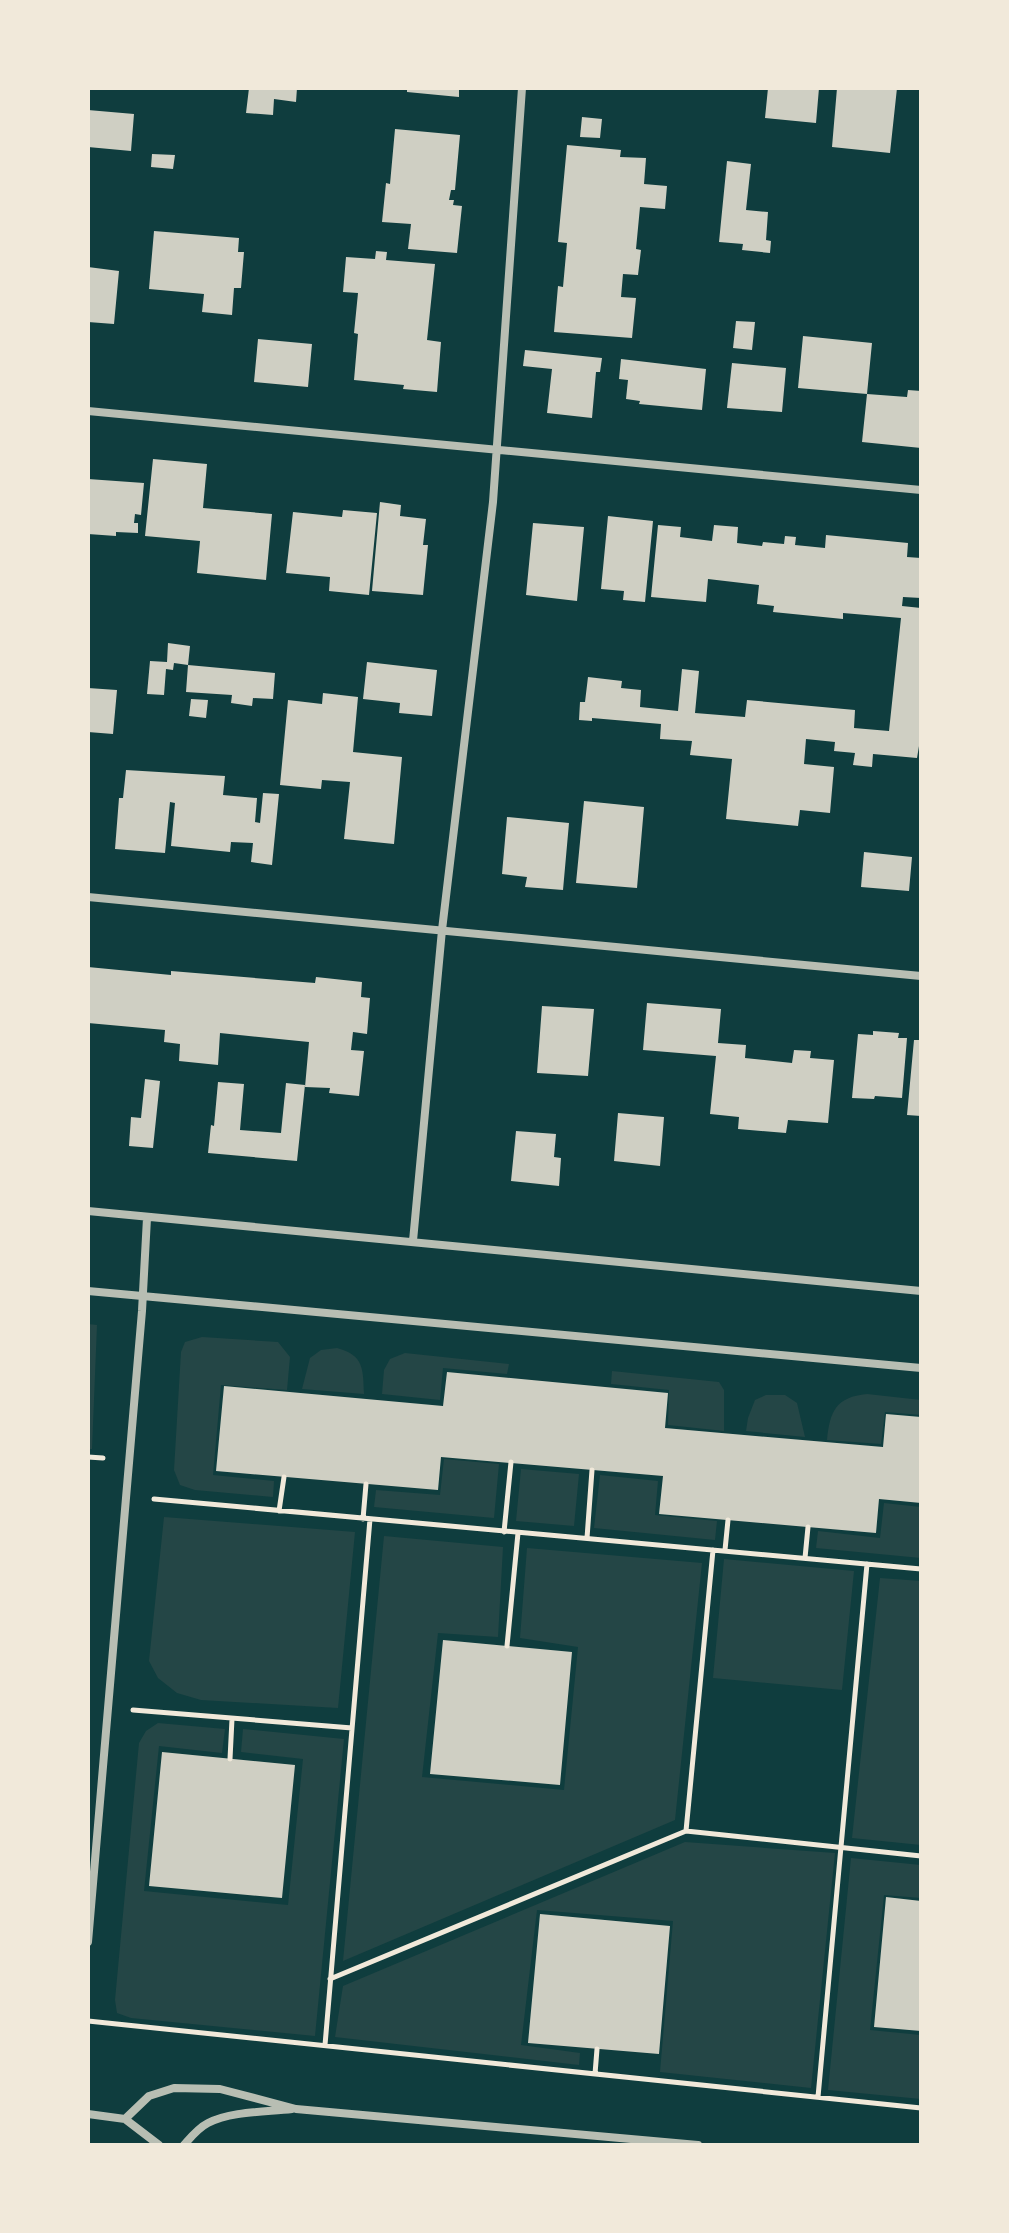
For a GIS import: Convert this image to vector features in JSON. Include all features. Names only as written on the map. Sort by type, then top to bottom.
[{"type":"street","points":[[413,1241],[442,930],[498,450],[522,88]]},
{"type":"street","points":[[88,411],[921,490]]},
{"type":"street","points":[[88,897],[921,976]]},
{"type":"street","points":[[88,1211],[921,1291]]},
{"type":"street","points":[[88,1942],[147,1218]]},
{"type":"street","points":[[88,1291],[921,1368]]},
{"type":"street","points":[[125,2119],[149,2096],[174,2088],[220,2089],[296,2109],[698,2145]]},
{"type":"street","points":[[184,2145],[209,2122],[296,2109]]},
{"type":"street","points":[[88,2114],[125,2119],[159,2145]]},
{"type":"path","points":[[504,1532],[511,1462]]},
{"type":"path","points":[[587,1538],[592,1470]]},
{"type":"path","points":[[279,1511],[284,1477]]},
{"type":"path","points":[[325,2045],[352,1728],[366,1484]]},
{"type":"path","points":[[125,1496],[921,1569]]},
{"type":"path","points":[[725,1550],[728,1520]]},
{"type":"path","points":[[805,1558],[808,1527]]},
{"type":"path","points":[[507,1646],[518,1533]]},
{"type":"path","points":[[686,1831],[713,1550]]},
{"type":"path","points":[[818,2097],[867,1564]]},
{"type":"path","points":[[107,1708],[352,1728]]},
{"type":"path","points":[[230,1759],[232,1719]]},
{"type":"path","points":[[330,1979],[686,1831],[921,1856]]},
{"type":"path","points":[[88,2021],[921,2108]]},
{"type":"path","points":[[595,2074],[597,2049]]},
{"type":"shaded area","points":[[88,1324],[97,1325],[92,1449],[88,1449]]},
{"type":"shaded area","points":[[202,1337],[278,1342],[290,1357],[287,1390],[221,1385],[213,1475],[274,1481],[273,1497],[195,1490],[180,1485],[174,1470],[181,1352],[185,1342]]},
{"type":"shaded area","points":[[337,1348],[352,1355],[360,1364],[364,1394],[302,1389],[310,1358],[321,1350]]},
{"type":"shaded area","points":[[405,1353],[509,1364],[507,1374],[443,1368],[440,1400],[382,1394],[384,1370],[390,1359]]},
{"type":"shaded area","points":[[612,1371],[719,1382],[724,1390],[724,1431],[668,1425],[669,1390],[611,1384]]},
{"type":"shaded area","points":[[867,1394],[921,1400],[921,1415],[885,1412],[881,1444],[827,1440],[836,1407],[848,1398]]},
{"type":"shaded area","points":[[766,1395],[785,1395],[797,1403],[805,1437],[746,1431],[755,1400]]},
{"type":"shaded area","points":[[444,1459],[499,1464],[494,1518],[374,1507],[376,1490],[440,1495]]},
{"type":"shaded area","points":[[521,1469],[579,1474],[574,1526],[516,1521]]},
{"type":"shaded area","points":[[600,1475],[658,1481],[655,1515],[717,1521],[715,1540],[594,1528]]},
{"type":"shaded area","points":[[884,1503],[921,1507],[921,1558],[816,1548],[818,1531],[880,1538]]},
{"type":"shaded area","points":[[164,1517],[355,1532],[338,1708],[201,1700],[177,1693],[158,1678],[149,1661]]},
{"type":"shaded area","points":[[384,1536],[503,1547],[498,1637],[438,1633],[422,1777],[564,1790],[578,1647],[520,1638],[527,1548],[702,1563],[675,1820],[343,1961]]},
{"type":"shaded area","points":[[724,1559],[854,1571],[842,1690],[713,1678]]},
{"type":"shaded area","points":[[880,1578],[921,1581],[921,1845],[852,1838]]},
{"type":"shaded area","points":[[158,1723],[225,1729],[222,1753],[159,1746],[144,1891],[288,1905],[303,1759],[241,1752],[243,1729],[344,1739],[315,2036],[131,2018],[117,2013],[115,2000],[139,1743],[146,1731]]},
{"type":"shaded area","points":[[685,1842],[835,1853],[811,2088],[660,2072],[673,1921],[537,1910],[521,2045],[580,2053],[579,2065],[335,2037],[343,1986]]},
{"type":"shaded area","points":[[851,1858],[921,1865],[921,1898],[884,1895],[870,2030],[921,2035],[921,2099],[828,2090]]},
{"type":"building","points":[[249,88],[297,88],[296,102],[274,99],[273,115],[246,113]]},
{"type":"building","points":[[407,88],[459,88],[459,97],[407,92]]},
{"type":"building","points":[[768,88],[819,88],[816,123],[765,118]]},
{"type":"building","points":[[837,88],[897,88],[890,153],[832,147]]},
{"type":"building","points":[[88,110],[134,114],[131,151],[88,147]]},
{"type":"building","points":[[582,117],[602,119],[600,138],[580,137]]},
{"type":"building","points":[[395,129],[460,135],[455,190],[451,190],[449,200],[454,200],[453,205],[462,206],[457,253],[408,249],[411,224],[382,222],[386,183],[390,184]]},
{"type":"building","points":[[567,145],[621,150],[620,157],[646,158],[644,184],[667,186],[665,209],[640,207],[636,249],[641,250],[638,275],[623,274],[621,297],[636,298],[632,338],[554,332],[558,286],[563,287],[567,243],[558,242]]},
{"type":"building","points":[[152,154],[175,155],[173,169],[151,167]]},
{"type":"building","points":[[727,161],[751,164],[746,210],[768,212],[766,240],[771,241],[770,253],[742,250],[743,244],[719,242]]},
{"type":"building","points":[[154,231],[239,238],[238,252],[244,252],[241,288],[234,288],[232,315],[202,312],[204,294],[149,289]]},
{"type":"building","points":[[376,251],[387,252],[386,260],[435,264],[427,340],[441,342],[437,392],[354,380],[358,293],[343,292],[346,257],[375,259]]},
{"type":"building","points":[[88,267],[119,271],[114,324],[88,322]]},
{"type":"building","points":[[736,321],[755,322],[752,350],[733,348]]},
{"type":"building","points":[[803,336],[872,343],[867,394],[798,388]]},
{"type":"building","points":[[258,339],[312,344],[308,387],[254,382]]},
{"type":"building","points":[[525,350],[602,358],[600,372],[596,372],[592,418],[547,413],[552,369],[523,366]]},
{"type":"building","points":[[621,359],[706,369],[702,410],[639,404],[640,401],[626,399],[628,380],[619,379]]},
{"type":"building","points":[[732,363],[786,368],[782,412],[727,408]]},
{"type":"building","points":[[908,390],[921,391],[921,448],[862,442],[867,394],[907,397]]},
{"type":"building","points":[[153,459],[207,464],[203,508],[272,514],[266,580],[197,573],[200,541],[145,536]]},
{"type":"building","points":[[88,479],[144,483],[141,515],[135,514],[138,533],[116,532],[116,536],[88,534]]},
{"type":"building","points":[[380,502],[401,505],[400,516],[426,519],[423,545],[428,545],[423,595],[372,591]]},
{"type":"building","points":[[343,510],[377,513],[369,595],[329,591],[330,577],[286,573],[293,512],[342,517]]},
{"type":"building","points":[[608,516],[653,521],[645,602],[623,600],[624,591],[601,589]]},
{"type":"building","points":[[533,523],[584,527],[577,601],[526,595]]},
{"type":"building","points":[[658,525],[681,527],[680,537],[712,541],[714,525],[738,527],[737,543],[762,546],[763,542],[784,544],[785,536],[796,537],[795,545],[825,548],[826,535],[908,543],[907,557],[921,558],[921,598],[903,597],[902,606],[921,608],[921,734],[917,758],[873,754],[872,767],[853,765],[855,753],[834,751],[835,742],[806,739],[804,764],[834,767],[830,813],[800,810],[798,826],[726,819],[732,759],[690,755],[692,741],[660,739],[661,724],[592,718],[592,721],[579,720],[580,702],[585,702],[588,677],[622,681],[621,688],[641,690],[640,707],[678,711],[682,669],[699,671],[695,713],[745,717],[747,700],[855,710],[854,728],[889,731],[901,618],[843,613],[843,619],[773,612],[774,606],[757,604],[759,585],[708,579],[706,602],[651,597]]},
{"type":"building","points":[[168,643],[190,646],[188,665],[174,663],[173,670],[166,669],[164,695],[147,694],[150,661],[167,662]]},
{"type":"building","points":[[367,662],[437,670],[432,716],[399,713],[400,703],[363,699]]},
{"type":"building","points":[[188,665],[275,673],[273,699],[253,698],[252,706],[231,703],[232,695],[186,692]]},
{"type":"building","points":[[88,688],[117,690],[113,734],[88,732]]},
{"type":"building","points":[[323,693],[358,697],[353,752],[402,757],[394,844],[344,839],[350,782],[322,780],[321,789],[280,785],[288,700],[322,704]]},
{"type":"building","points":[[191,699],[208,700],[206,718],[189,716]]},
{"type":"building","points":[[126,770],[225,776],[223,795],[257,798],[255,822],[260,823],[263,793],[279,794],[272,865],[251,862],[253,843],[231,842],[230,852],[171,846],[175,803],[170,802],[165,853],[115,849],[119,798],[123,798]]},
{"type":"building","points":[[584,801],[644,807],[637,888],[576,883]]},
{"type":"building","points":[[507,817],[569,823],[563,890],[525,887],[527,877],[502,874]]},
{"type":"building","points":[[864,852],[912,857],[909,891],[861,887]]},
{"type":"building","points":[[88,967],[315,983],[316,977],[362,982],[361,997],[370,998],[367,1034],[353,1032],[351,1050],[364,1051],[359,1096],[329,1093],[330,1088],[305,1087],[309,1042],[220,1033],[218,1065],[179,1061],[180,1044],[164,1042],[165,1030],[88,1023]]},
{"type":"building","points":[[647,1003],[721,1009],[718,1043],[746,1045],[745,1058],[792,1063],[794,1050],[811,1051],[810,1058],[834,1060],[828,1123],[788,1120],[786,1133],[738,1129],[739,1117],[710,1114],[716,1056],[643,1050]]},
{"type":"building","points":[[542,1006],[594,1009],[588,1076],[537,1073]]},
{"type":"building","points":[[873,1031],[899,1033],[898,1038],[907,1038],[902,1098],[852,1098],[858,1034],[873,1035]]},
{"type":"building","points":[[914,1040],[921,1040],[921,1116],[907,1115]]},
{"type":"building","points":[[145,1079],[160,1081],[153,1148],[129,1146],[131,1117],[141,1118]]},
{"type":"building","points":[[218,1082],[244,1084],[240,1130],[281,1133],[286,1083],[305,1085],[297,1161],[208,1153]]},
{"type":"building","points":[[618,1113],[664,1117],[660,1166],[614,1161]]},
{"type":"building","points":[[516,1131],[556,1134],[554,1157],[561,1158],[559,1186],[511,1181]]},
{"type":"building","points":[[447,1372],[668,1393],[665,1428],[883,1447],[886,1414],[921,1417],[921,1503],[879,1499],[876,1533],[659,1514],[663,1476],[441,1457],[438,1490],[216,1471],[224,1386],[443,1406]]},
{"type":"building","points":[[443,1640],[572,1652],[560,1785],[430,1774]]},
{"type":"building","points":[[162,1752],[295,1765],[282,1898],[149,1886]]},
{"type":"building","points":[[886,1897],[921,1901],[921,2031],[874,2027]]},
{"type":"building","points":[[540,1914],[670,1926],[659,2054],[528,2043]]}]
